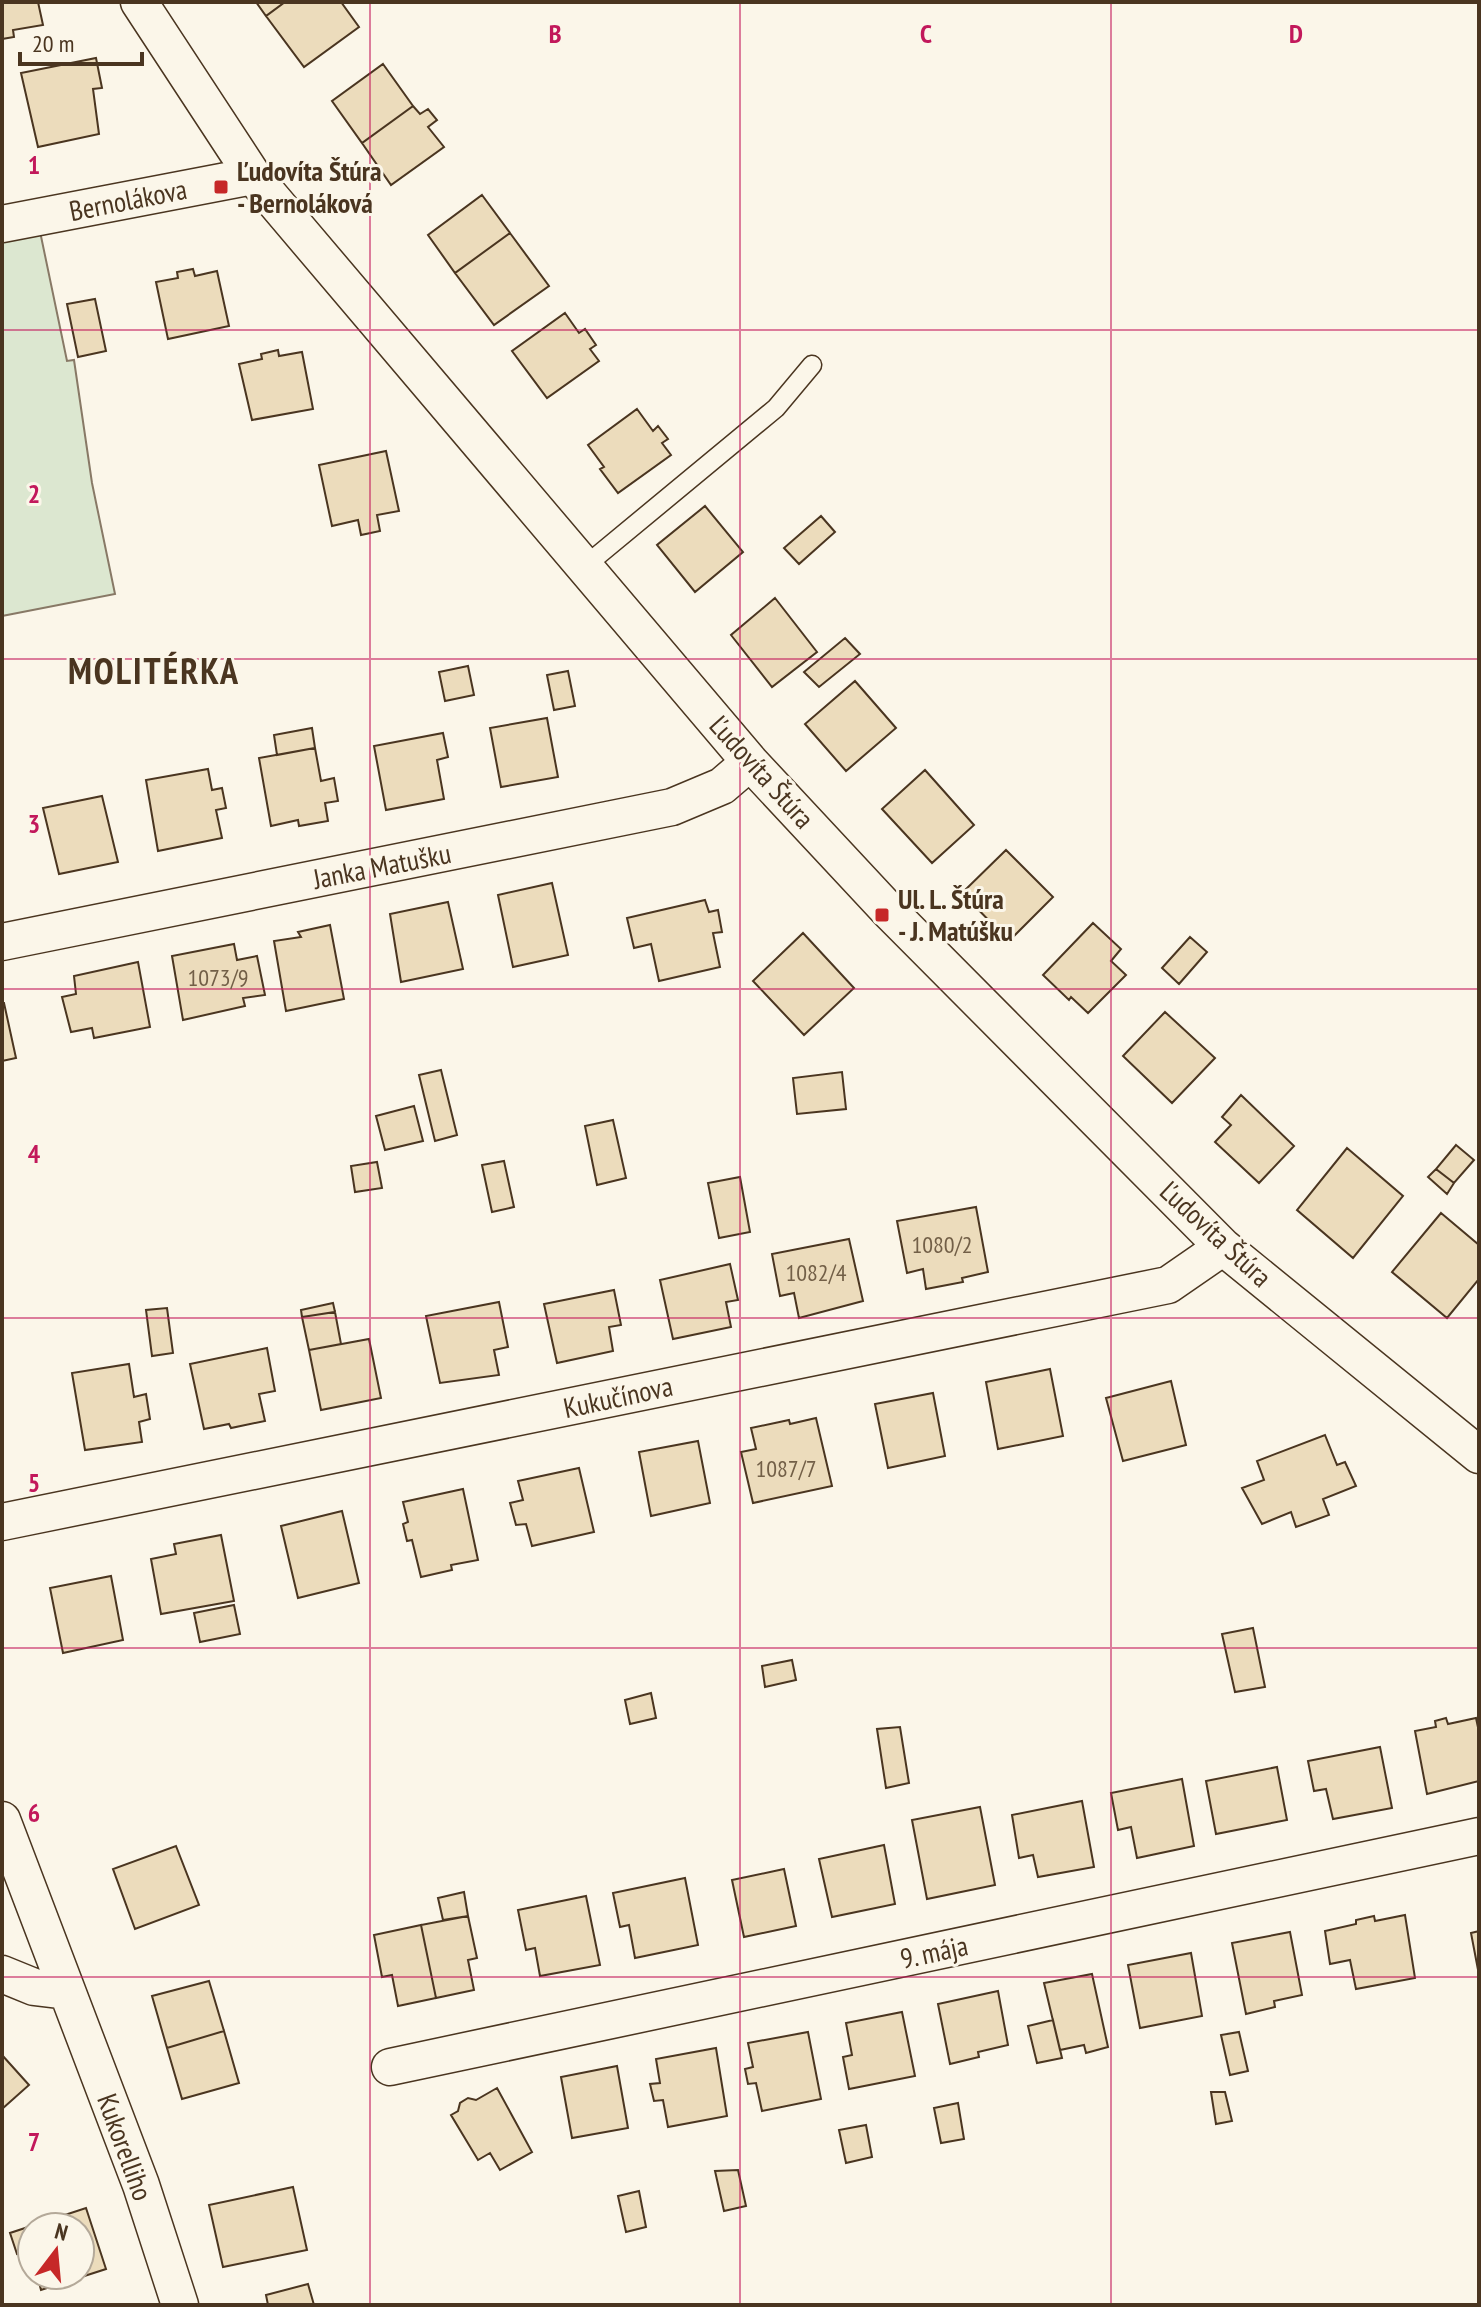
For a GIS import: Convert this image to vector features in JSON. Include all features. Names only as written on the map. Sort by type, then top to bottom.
[{"type":"street","name":"Ľudovíta Štúra","points":[[139,2],[253,176],[750,762],[888,910],[1223,1247],[1479,1455]]},
{"type":"street","name":"Bernolákova","points":[[2,224],[253,176]]},
{"type":"street","name":"Janka Matušku","points":[[2,942],[672,807],[722,786],[750,762]]},
{"type":"street","name":"Kukučínova","points":[[2,1522],[1168,1285],[1223,1247]]},
{"type":"street","name":"Kukorelliho","points":[[2,1820],[141,2185],[180,2305]]},
{"type":"street","name":"9. mája","points":[[390,2067],[1479,1836]]},
{"type":"street","points":[[3,1974],[34,1987],[67,1991]]},
{"type":"lane","points":[[585,566],[776,408],[812,365]]},
{"type":"green space","points":[[37,217],[67,361],[74,360],[92,483],[115,594],[2,616],[2,224]]},
{"type":"building","points":[[2,2],[38,2],[43,25],[13,30],[14,37],[2,39]]},
{"type":"building","points":[[256,2],[285,2],[266,16]]},
{"type":"building","points":[[285,2],[341,2],[359,27],[304,67],[266,16]]},
{"type":"building","points":[[96,58],[102,88],[93,89],[99,134],[38,147],[21,73]]},
{"type":"building","points":[[383,64],[413,106],[362,143],[332,101]]},
{"type":"building","points":[[413,106],[420,114],[428,109],[437,120],[428,127],[444,147],[391,185],[362,143]]},
{"type":"building","points":[[482,195],[510,233],[455,273],[428,235]]},
{"type":"building","points":[[510,233],[549,286],[494,325],[455,273]]},
{"type":"building","points":[[193,269],[195,276],[217,271],[229,326],[168,339],[156,282],[178,278],[177,272]]},
{"type":"building","points":[[95,299],[106,351],[78,357],[67,304]]},
{"type":"building","points":[[565,313],[579,333],[585,329],[596,345],[590,349],[599,361],[547,398],[512,351]]},
{"type":"building","points":[[278,350],[279,356],[302,352],[313,409],[252,420],[239,364],[262,359],[261,354]]},
{"type":"building","points":[[637,409],[653,431],[658,426],[668,439],[662,443],[671,455],[618,493],[600,469],[604,467],[588,445]]},
{"type":"building","points":[[386,451],[399,511],[377,515],[380,531],[361,535],[358,520],[332,526],[319,465]]},
{"type":"building","points":[[705,506],[743,552],[695,592],[657,545]]},
{"type":"building","points":[[821,516],[835,532],[799,564],[784,548]]},
{"type":"building","points":[[775,598],[817,652],[772,687],[731,635]]},
{"type":"building","points":[[845,638],[860,654],[819,687],[804,672]]},
{"type":"building","points":[[468,666],[474,695],[445,701],[439,672]]},
{"type":"building","points":[[568,671],[575,706],[554,710],[547,675]]},
{"type":"building","points":[[855,681],[896,728],[846,771],[805,724]]},
{"type":"building","points":[[547,718],[558,777],[501,787],[490,728]]},
{"type":"building","points":[[312,728],[315,748],[277,755],[274,735]]},
{"type":"building","points":[[443,733],[448,757],[437,760],[444,799],[386,810],[374,746]]},
{"type":"building","points":[[315,748],[321,781],[334,778],[338,801],[325,803],[328,821],[299,826],[298,820],[271,826],[259,758]]},
{"type":"building","points":[[208,769],[212,790],[222,788],[226,808],[216,810],[222,838],[158,851],[146,780]]},
{"type":"building","points":[[925,770],[974,825],[932,863],[882,809]]},
{"type":"building","points":[[102,796],[118,862],[59,874],[43,808]]},
{"type":"building","points":[[1006,850],[1053,897],[1009,941],[962,893]]},
{"type":"building","points":[[552,883],[568,955],[513,967],[498,895]]},
{"type":"building","points":[[705,900],[709,912],[718,910],[722,932],[713,933],[720,967],[659,981],[651,944],[634,948],[627,918]]},
{"type":"building","points":[[448,902],[463,969],[401,982],[390,914]]},
{"type":"building","points":[[1093,923],[1121,949],[1111,961],[1126,975],[1088,1013],[1043,975]]},
{"type":"building","points":[[330,925],[344,999],[286,1011],[274,941],[301,937],[298,932]]},
{"type":"building","points":[[803,933],[854,988],[804,1035],[753,981]]},
{"type":"building","points":[[1190,937],[1207,952],[1179,984],[1162,968]]},
{"type":"building","points":[[234,944],[237,960],[257,956],[265,995],[243,998],[245,1006],[183,1020],[172,956]]},
{"type":"building","points":[[138,962],[150,1027],[94,1038],[92,1028],[71,1032],[62,997],[76,994],[74,976]]},
{"type":"building","points":[[2,1003],[16,1058],[2,1061]]},
{"type":"building","points":[[1165,1012],[1215,1058],[1172,1103],[1123,1056]]},
{"type":"building","points":[[441,1070],[457,1135],[435,1141],[419,1075]]},
{"type":"building","points":[[842,1072],[846,1109],[797,1114],[793,1078]]},
{"type":"building","points":[[1241,1095],[1294,1146],[1259,1183],[1215,1142],[1231,1125],[1222,1117]]},
{"type":"building","points":[[414,1106],[423,1141],[385,1150],[376,1116]]},
{"type":"building","points":[[613,1120],[626,1178],[597,1185],[585,1126]]},
{"type":"building","points":[[1456,1145],[1474,1160],[1454,1183],[1436,1169]]},
{"type":"building","points":[[1347,1148],[1403,1196],[1353,1258],[1297,1210]]},
{"type":"building","points":[[504,1161],[514,1207],[492,1212],[482,1165]]},
{"type":"building","points":[[377,1162],[382,1188],[355,1192],[351,1166]]},
{"type":"building","points":[[1436,1169],[1454,1183],[1447,1194],[1428,1177]]},
{"type":"building","points":[[740,1177],[750,1232],[719,1238],[708,1183]]},
{"type":"building","points":[[976,1207],[988,1272],[962,1278],[963,1282],[926,1289],[923,1269],[907,1273],[897,1221]]},
{"type":"building","points":[[1441,1213],[1479,1245],[1479,1279],[1447,1318],[1392,1272]]},
{"type":"building","points":[[849,1239],[863,1301],[799,1318],[794,1293],[780,1296],[772,1254]]},
{"type":"building","points":[[730,1264],[738,1300],[726,1302],[731,1327],[673,1339],[660,1280]]},
{"type":"building","points":[[614,1290],[621,1325],[609,1327],[613,1351],[557,1363],[544,1304]]},
{"type":"building","points":[[499,1302],[508,1347],[494,1350],[499,1375],[440,1383],[426,1316]]},
{"type":"building","points":[[333,1303],[335,1312],[302,1317],[301,1310]]},
{"type":"building","points":[[167,1308],[173,1353],[152,1356],[146,1310]]},
{"type":"building","points":[[335,1312],[341,1344],[309,1350],[302,1317]]},
{"type":"building","points":[[369,1339],[381,1398],[321,1410],[309,1350]]},
{"type":"building","points":[[267,1348],[275,1391],[259,1394],[265,1421],[231,1428],[229,1424],[204,1429],[190,1364]]},
{"type":"building","points":[[129,1364],[134,1397],[146,1394],[150,1419],[139,1422],[142,1442],[85,1450],[72,1373]]},
{"type":"building","points":[[1050,1369],[1063,1436],[998,1449],[986,1382]]},
{"type":"building","points":[[1171,1381],[1186,1445],[1123,1461],[1106,1398]]},
{"type":"building","points":[[933,1393],[945,1456],[888,1468],[875,1404]]},
{"type":"building","points":[[816,1418],[832,1486],[753,1503],[741,1452],[756,1449],[751,1428]]},
{"type":"building","points":[[1325,1435],[1337,1465],[1345,1462],[1356,1486],[1323,1499],[1329,1515],[1296,1527],[1291,1512],[1262,1524],[1242,1488],[1264,1480],[1257,1461]]},
{"type":"building","points":[[698,1441],[710,1503],[651,1516],[639,1452]]},
{"type":"building","points":[[579,1468],[594,1532],[532,1546],[526,1524],[516,1525],[510,1503],[523,1500],[518,1481]]},
{"type":"building","points":[[463,1489],[478,1560],[451,1565],[452,1570],[421,1577],[412,1540],[407,1541],[403,1524],[408,1522],[403,1502]]},
{"type":"building","points":[[342,1511],[359,1583],[298,1598],[281,1526]]},
{"type":"building","points":[[221,1535],[234,1601],[161,1614],[151,1559],[176,1554],[174,1544]]},
{"type":"building","points":[[111,1576],[123,1640],[63,1653],[50,1588]]},
{"type":"building","points":[[234,1605],[240,1634],[200,1642],[194,1613]]},
{"type":"building","points":[[1253,1628],[1265,1687],[1235,1692],[1222,1634]]},
{"type":"building","points":[[792,1660],[796,1680],[765,1687],[762,1666]]},
{"type":"building","points":[[651,1693],[656,1718],[630,1724],[625,1700]]},
{"type":"building","points":[[1446,1718],[1448,1724],[1476,1718],[1479,1781],[1427,1794],[1415,1731],[1436,1727],[1435,1721]]},
{"type":"building","points":[[900,1727],[909,1783],[886,1788],[877,1729]]},
{"type":"building","points":[[1380,1747],[1392,1808],[1333,1819],[1326,1789],[1314,1791],[1308,1761]]},
{"type":"building","points":[[1277,1767],[1287,1820],[1216,1834],[1206,1781]]},
{"type":"building","points":[[1182,1779],[1194,1846],[1137,1858],[1131,1827],[1118,1830],[1111,1793]]},
{"type":"building","points":[[1082,1801],[1094,1867],[1038,1877],[1033,1855],[1019,1858],[1012,1815]]},
{"type":"building","points":[[980,1807],[995,1885],[927,1899],[912,1820]]},
{"type":"building","points":[[884,1845],[895,1904],[832,1917],[819,1859]]},
{"type":"building","points":[[176,1846],[199,1905],[135,1929],[113,1869]]},
{"type":"building","points":[[784,1869],[796,1926],[744,1937],[732,1880]]},
{"type":"building","points":[[685,1878],[698,1945],[635,1958],[629,1925],[620,1927],[613,1893]]},
{"type":"building","points":[[464,1892],[468,1916],[443,1920],[438,1898]]},
{"type":"building","points":[[586,1896],[600,1965],[540,1976],[535,1948],[526,1950],[518,1910]]},
{"type":"building","points":[[1405,1915],[1415,1978],[1356,1989],[1350,1960],[1330,1964],[1325,1931],[1374,1916],[1375,1921]]},
{"type":"building","points":[[468,1916],[477,1958],[468,1960],[474,1990],[436,1998],[421,1925]]},
{"type":"building","points":[[421,1925],[436,1998],[398,2006],[392,1975],[382,1977],[374,1935]]},
{"type":"building","points":[[1479,1931],[1479,1975],[1471,1933]]},
{"type":"building","points":[[1290,1932],[1302,1995],[1274,2001],[1275,2007],[1246,2014],[1232,1943]]},
{"type":"building","points":[[1191,1953],[1202,2016],[1140,2028],[1128,1965]]},
{"type":"building","points":[[1092,1974],[1108,2047],[1086,2053],[1084,2045],[1060,2050],[1044,1983]]},
{"type":"building","points":[[209,1981],[224,2031],[167,2048],[152,1996]]},
{"type":"building","points":[[998,1991],[1008,2045],[978,2052],[979,2057],[950,2064],[938,2004]]},
{"type":"building","points":[[902,2012],[915,2076],[849,2089],[843,2057],[852,2055],[846,2023]]},
{"type":"building","points":[[1053,2020],[1062,2058],[1037,2063],[1028,2026]]},
{"type":"building","points":[[224,2031],[239,2083],[182,2099],[167,2048]]},
{"type":"building","points":[[808,2032],[821,2099],[762,2111],[756,2083],[748,2084],[745,2069],[753,2067],[748,2043]]},
{"type":"building","points":[[1239,2032],[1248,2071],[1230,2075],[1221,2035]]},
{"type":"building","points":[[716,2048],[727,2116],[668,2127],[663,2100],[654,2101],[650,2084],[660,2083],[656,2059]]},
{"type":"building","points":[[2,2055],[29,2085],[2,2109]]},
{"type":"building","points":[[617,2066],[628,2128],[572,2138],[561,2077]]},
{"type":"building","points":[[497,2088],[532,2152],[500,2170],[490,2153],[478,2160],[451,2115],[468,2098],[476,2100]]},
{"type":"building","points":[[1211,2092],[1225,2092],[1232,2121],[1216,2124]]},
{"type":"building","points":[[958,2103],[964,2139],[941,2143],[934,2108]]},
{"type":"building","points":[[866,2125],[872,2157],[846,2163],[839,2130]]},
{"type":"building","points":[[738,2170],[746,2206],[724,2211],[715,2171]]},
{"type":"building","points":[[293,2187],[307,2250],[223,2267],[209,2205]]},
{"type":"building","points":[[639,2191],[646,2227],[626,2232],[618,2196]]},
{"type":"building","points":[[16,2231],[16,2251],[10,2233]]},
{"type":"building","points":[[96,2238],[106,2269],[96,2272]]},
{"type":"building","points":[[308,2284],[314,2305],[268,2305],[266,2295]]},
{"type":"place","name":"Ľudovíta Štúra - Bernoláková","points":[[221,187]]},
{"type":"place","name":"Ul. L. Štúra - J. Matúšku","points":[[882,915]]},
{"type":"district","name":"MOLITÉRKA","points":[[154,671]]}]
